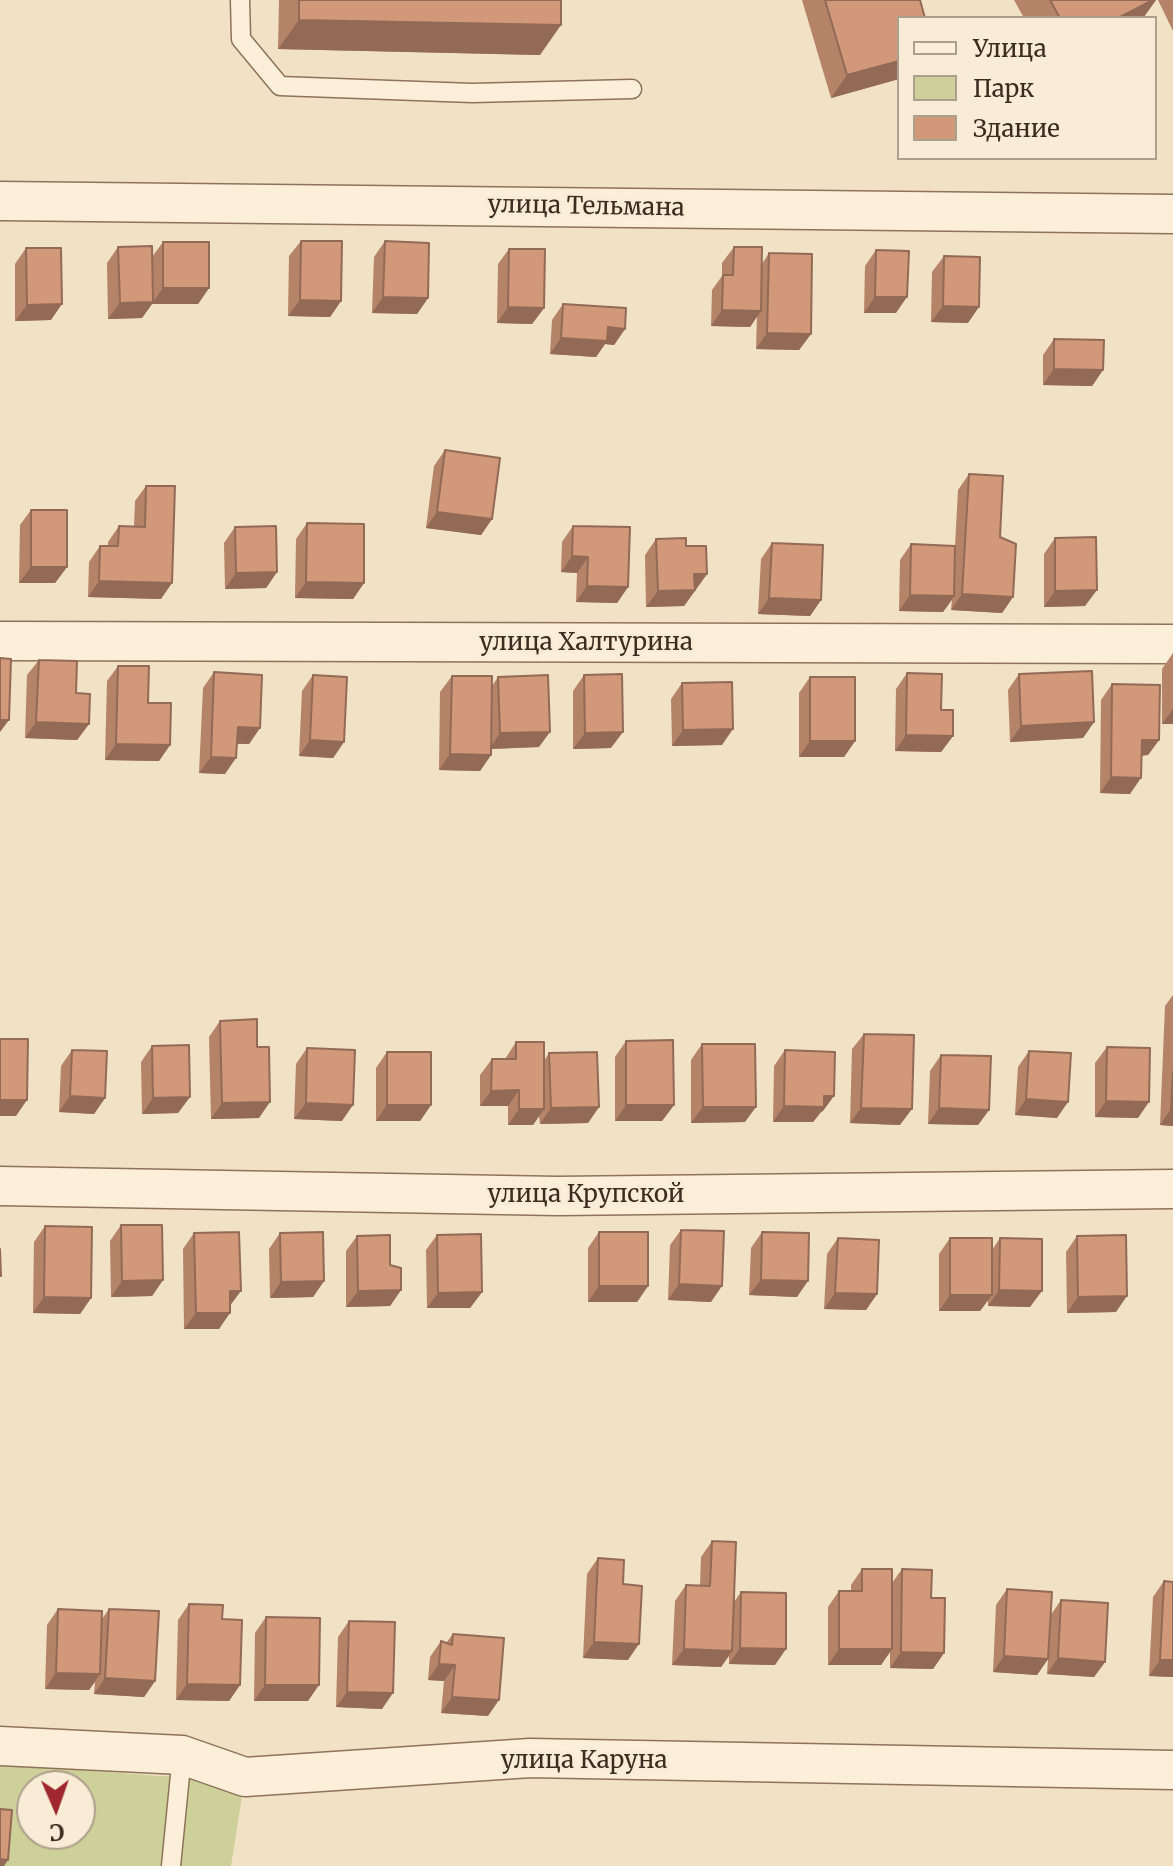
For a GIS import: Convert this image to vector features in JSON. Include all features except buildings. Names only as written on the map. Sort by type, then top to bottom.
[{"type":"street","name":"улица Тельмана","points":[[0,201],[1173,214]]},
{"type":"street","name":"улица Халтурина","points":[[0,641],[1173,644]]},
{"type":"street","name":"улица Крупской","points":[[0,1186],[558,1196],[1173,1189]]},
{"type":"street","name":"улица Каруна","points":[[0,1746],[182,1755],[245,1777],[530,1758],[1173,1770]]},
{"type":"lane","points":[[240,0],[241,39],[280,86],[472,93],[632,89]]},
{"type":"lane","points":[[171,1866],[182,1755]]},
{"type":"green space","points":[[0,1764],[80,1770],[16,1770],[16,1850],[96,1850],[96,1771],[245,1777],[231,1866],[0,1866]]}]
